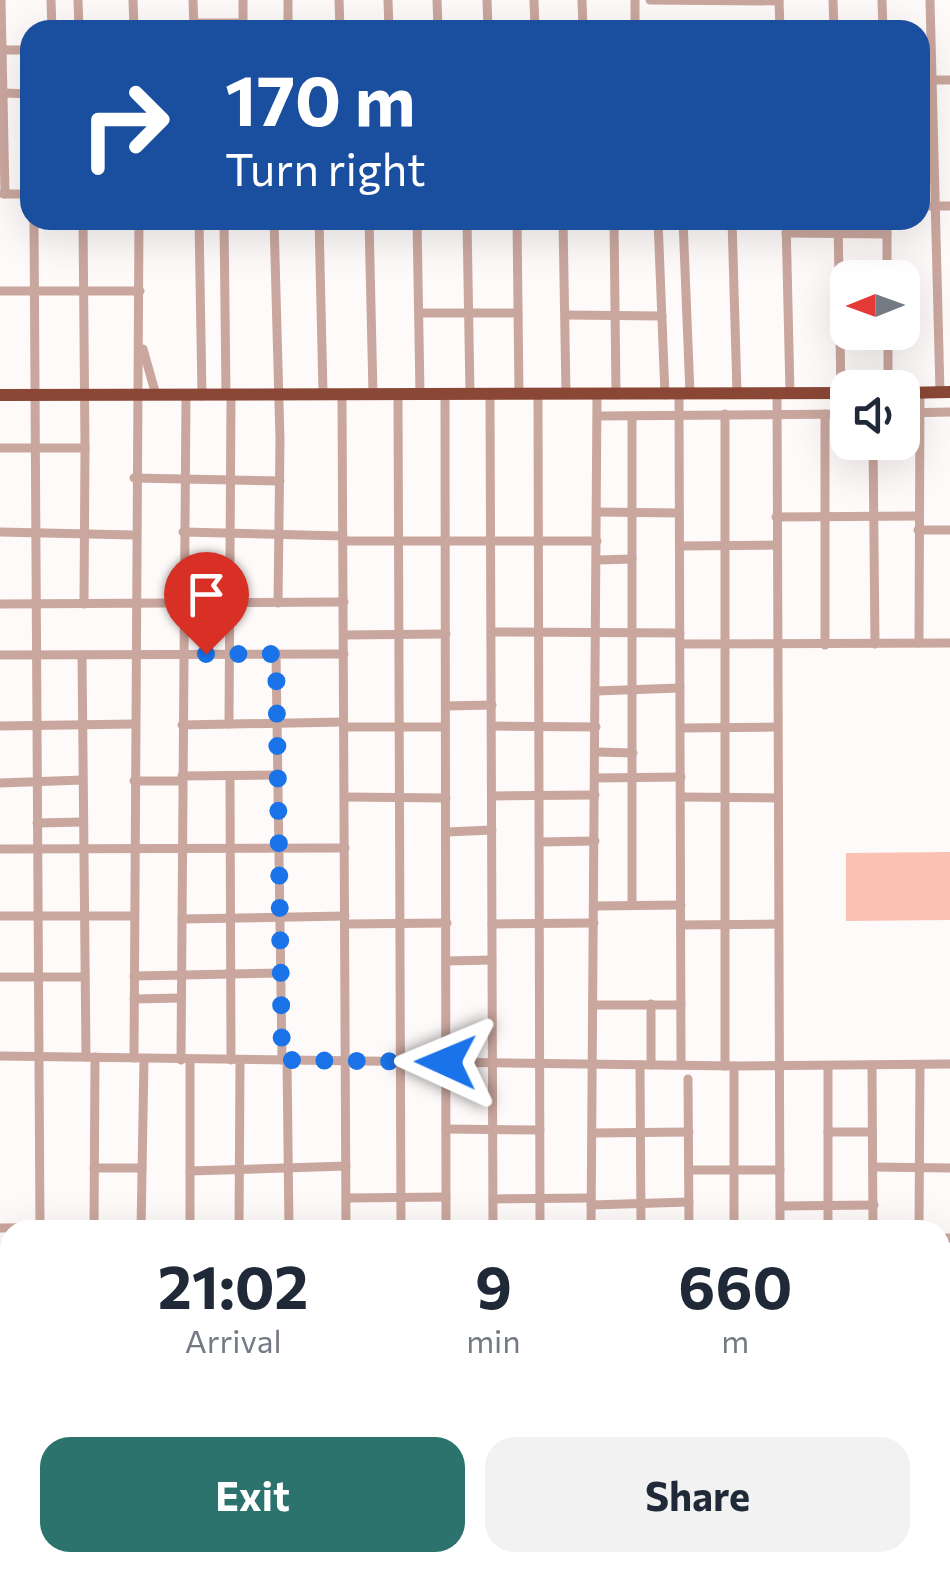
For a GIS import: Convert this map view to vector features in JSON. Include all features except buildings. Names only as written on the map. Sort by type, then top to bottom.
[{"type":"highway","points":[[920,392],[945,392]]},
{"type":"highway","points":[[0,395],[830,393]]},
{"type":"street","points":[[1,0],[3,194]]},
{"type":"street","points":[[650,0],[780,0]]},
{"type":"street","points":[[930,0],[945,392]]},
{"type":"street","points":[[932,80],[950,80]]},
{"type":"street","points":[[4,93],[20,94]]},
{"type":"street","points":[[930,206],[950,206]]},
{"type":"street","points":[[34,230],[40,1220]]},
{"type":"street","points":[[83,230],[84,604]]},
{"type":"street","points":[[138,230],[134,998],[142,1220]]},
{"type":"street","points":[[199,230],[202,396]]},
{"type":"street","points":[[224,230],[230,724]]},
{"type":"street","points":[[274,230],[280,480],[278,603]]},
{"type":"street","points":[[319,230],[323,394]]},
{"type":"street","points":[[369,230],[373,394]]},
{"type":"street","points":[[417,230],[420,394]]},
{"type":"street","points":[[467,230],[470,394]]},
{"type":"street","points":[[517,230],[519,394]]},
{"type":"street","points":[[563,230],[566,394]]},
{"type":"street","points":[[614,230],[616,395]]},
{"type":"street","points":[[658,230],[662,316],[678,395]]},
{"type":"street","points":[[681,1066],[678,395],[683,230]]},
{"type":"street","points":[[732,230],[737,393]]},
{"type":"street","points":[[886,230],[887,260]]},
{"type":"street","points":[[780,1220],[775,645],[777,414],[784,393],[786,233],[886,234]]},
{"type":"street","points":[[838,233],[843,370]]},
{"type":"street","points":[[200,264],[226,262]]},
{"type":"street","points":[[0,291],[140,292]]},
{"type":"street","points":[[419,313],[518,313]]},
{"type":"street","points":[[565,314],[662,316]]},
{"type":"street","points":[[140,331],[146,371],[156,396]]},
{"type":"street","points":[[342,394],[346,1220]]},
{"type":"street","points":[[398,394],[400,1220]]},
{"type":"street","points":[[445,394],[446,1220]]},
{"type":"street","points":[[490,394],[493,1220]]},
{"type":"street","points":[[538,394],[540,1220]]},
{"type":"street","points":[[590,1220],[596,395]]},
{"type":"street","points":[[186,396],[181,998],[190,1220]]},
{"type":"street","points":[[920,412],[950,412]]},
{"type":"street","points":[[725,414],[726,924],[734,1220]]},
{"type":"street","points":[[825,414],[825,644]]},
{"type":"street","points":[[598,416],[830,414]]},
{"type":"street","points":[[632,416],[632,906]]},
{"type":"street","points":[[0,448],[85,448]]},
{"type":"street","points":[[872,460],[876,644]]},
{"type":"street","points":[[919,460],[919,643]]},
{"type":"street","points":[[134,478],[280,480]]},
{"type":"street","points":[[598,512],[679,512]]},
{"type":"street","points":[[776,517],[918,516]]},
{"type":"street","points":[[918,530],[950,530]]},
{"type":"street","points":[[0,532],[134,535]]},
{"type":"street","points":[[183,532],[400,541],[597,542]]},
{"type":"street","points":[[680,546],[776,544]]},
{"type":"street","points":[[597,560],[632,559]]},
{"type":"street","points":[[0,604],[344,602]]},
{"type":"street","points":[[492,632],[632,633],[726,644],[950,643]]},
{"type":"street","points":[[344,636],[446,634]]},
{"type":"street","points":[[276,654],[280,973],[289,1220]]},
{"type":"street","points":[[0,655],[344,654]]},
{"type":"street","points":[[82,655],[84,977],[91,1057],[94,1220]]},
{"type":"street","points":[[596,690],[680,688]]},
{"type":"street","points":[[446,706],[492,705]]},
{"type":"street","points":[[182,725],[276,723],[446,728]]},
{"type":"street","points":[[0,726],[134,724]]},
{"type":"street","points":[[492,726],[596,726]]},
{"type":"street","points":[[681,728],[776,727]]},
{"type":"street","points":[[596,752],[632,752]]},
{"type":"street","points":[[134,781],[277,774]]},
{"type":"street","points":[[230,776],[231,974],[239,1220]]},
{"type":"street","points":[[596,778],[681,777]]},
{"type":"street","points":[[0,782],[83,780]]},
{"type":"street","points":[[492,796],[595,795]]},
{"type":"street","points":[[344,797],[446,798]]},
{"type":"street","points":[[681,797],[777,798]]},
{"type":"street","points":[[37,822],[83,822]]},
{"type":"street","points":[[446,832],[492,830]]},
{"type":"street","points":[[540,842],[595,841]]},
{"type":"street","points":[[0,849],[345,848]]},
{"type":"street","points":[[594,906],[681,904]]},
{"type":"street","points":[[0,916],[134,916]]},
{"type":"street","points":[[182,918],[447,923]]},
{"type":"street","points":[[492,924],[594,923]]},
{"type":"street","points":[[682,925],[778,924]]},
{"type":"street","points":[[446,961],[492,960]]},
{"type":"street","points":[[134,976],[280,973]]},
{"type":"street","points":[[0,978],[84,977]]},
{"type":"street","points":[[134,998],[181,998]]},
{"type":"street","points":[[641,1220],[650,1004]]},
{"type":"street","points":[[594,1005],[681,1004]]},
{"type":"street","points":[[0,1056],[681,1066],[950,1064]]},
{"type":"street","points":[[919,1220],[920,1065]]},
{"type":"street","points":[[828,1066],[828,1220]]},
{"type":"street","points":[[872,1066],[873,1220]]},
{"type":"street","points":[[688,1079],[689,1220]]},
{"type":"street","points":[[446,1129],[540,1130]]},
{"type":"street","points":[[592,1133],[688,1132]]},
{"type":"street","points":[[828,1132],[872,1132]]},
{"type":"street","points":[[190,1171],[346,1166]]},
{"type":"street","points":[[873,1167],[950,1168]]},
{"type":"street","points":[[94,1168],[142,1168]]},
{"type":"street","points":[[689,1170],[780,1170]]},
{"type":"street","points":[[347,1198],[446,1197]]},
{"type":"street","points":[[492,1199],[689,1202]]},
{"type":"street","points":[[780,1206],[874,1205]]},
{"type":"shaded area","points":[[950,852],[950,920],[846,921],[846,853]]},
{"type":"route","points":[[206,654],[276,654],[282,1060],[446,1062]]}]
